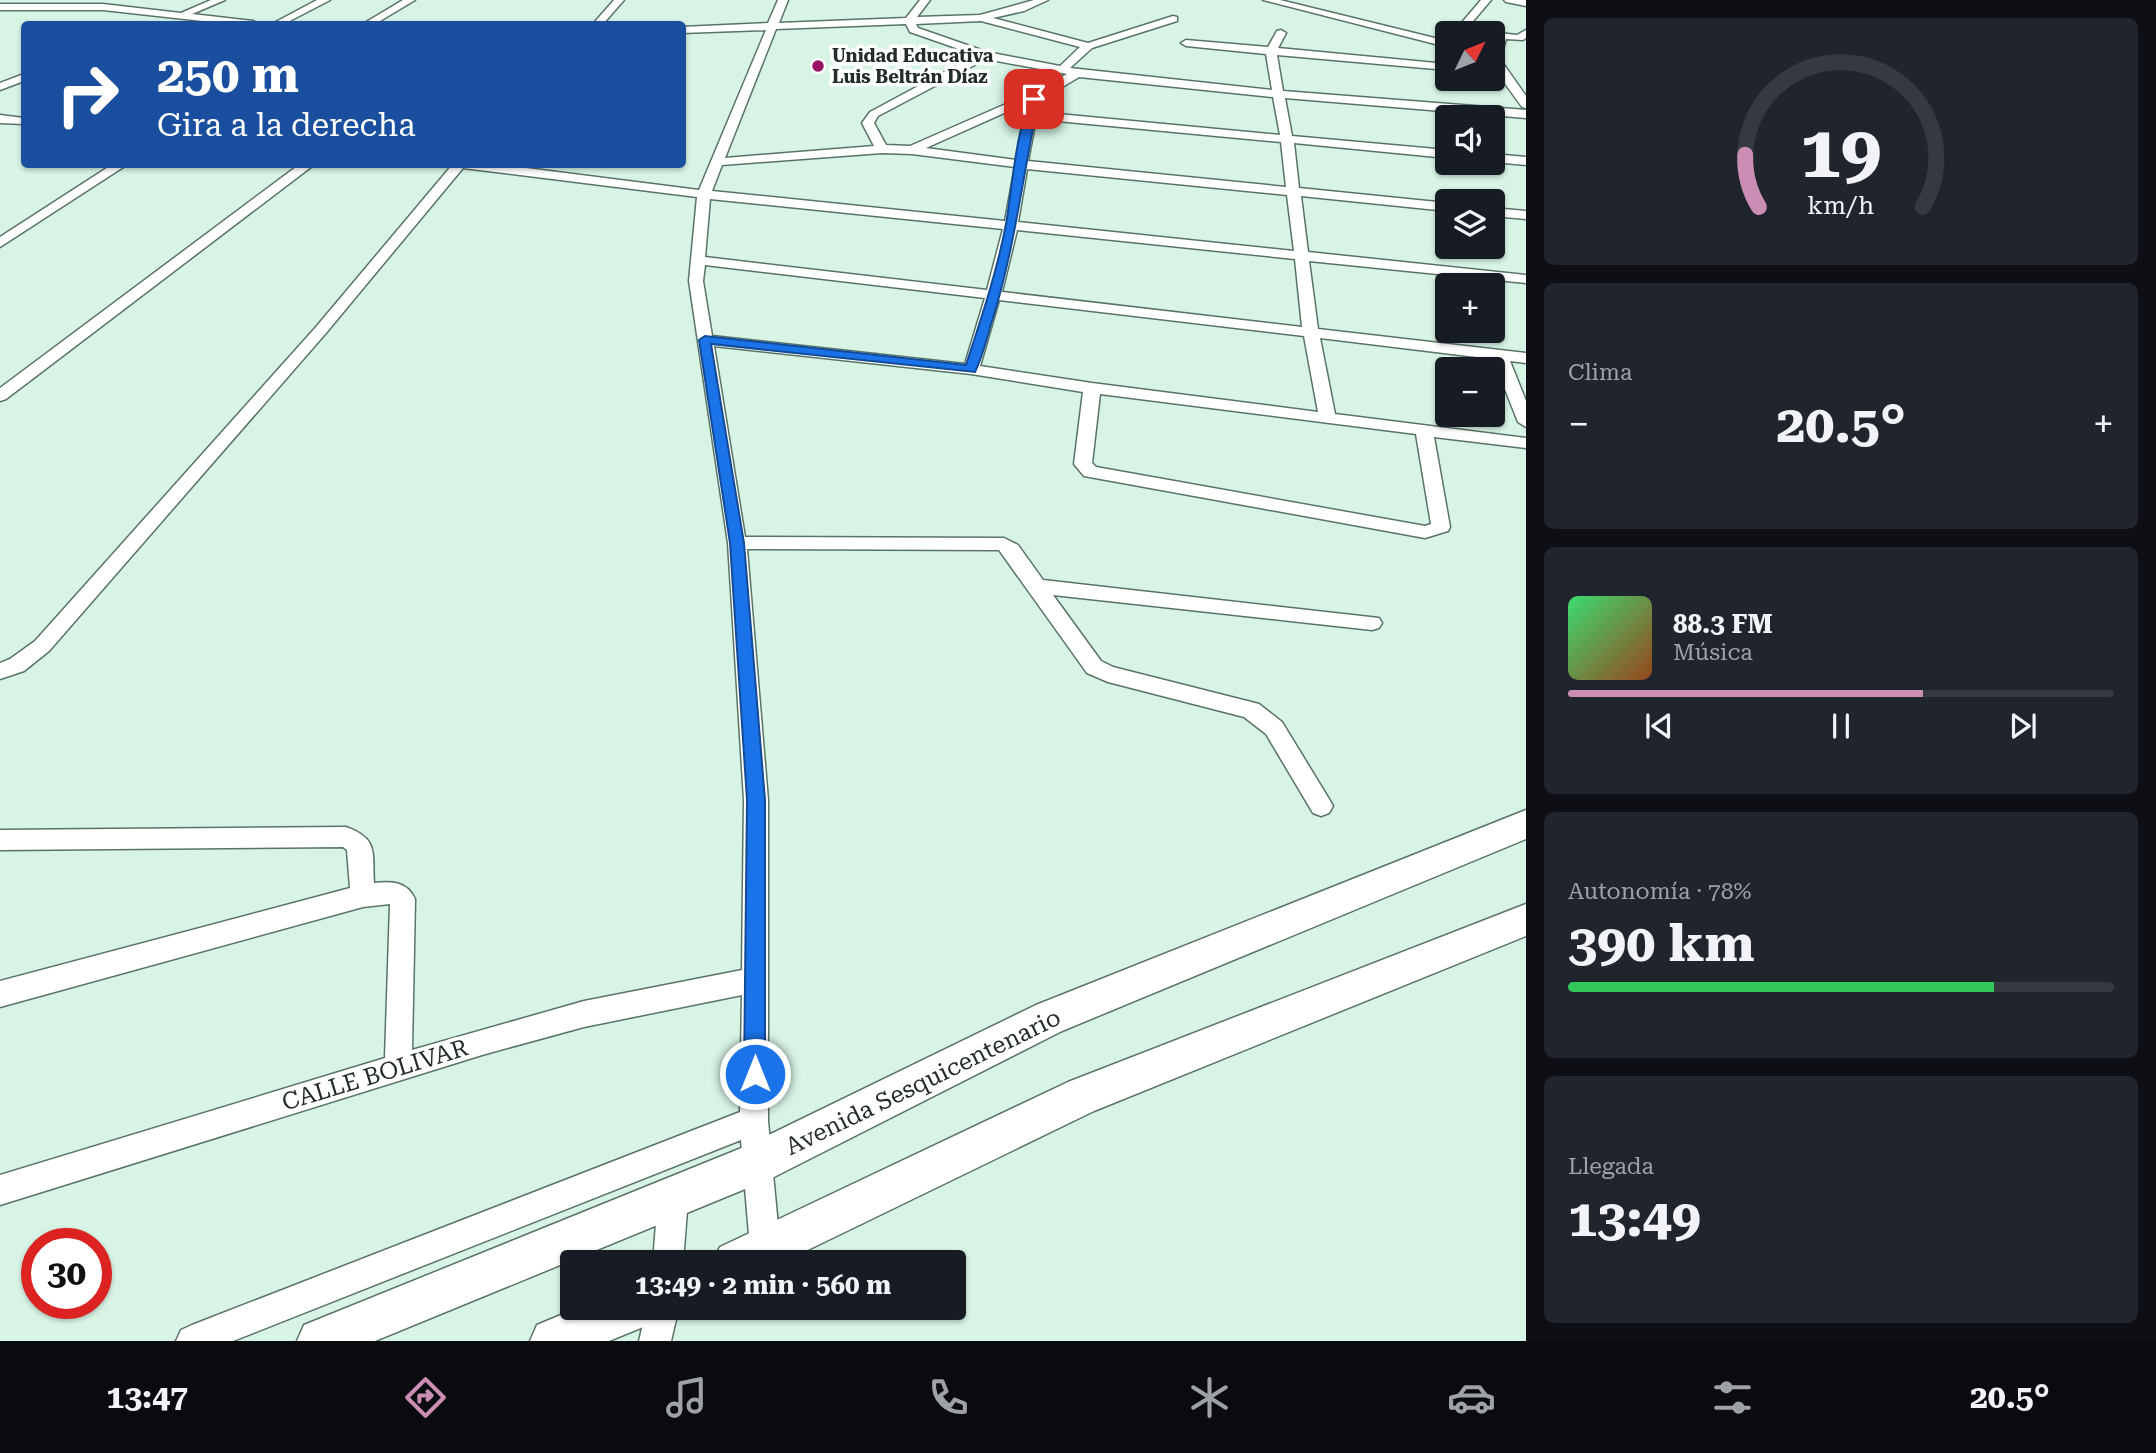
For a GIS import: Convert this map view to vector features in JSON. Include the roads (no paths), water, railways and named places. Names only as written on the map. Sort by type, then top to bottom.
[{"type":"main road","name":"Avenida Sesquicentenario","points":[[320,1341],[757,1163],[1049,1018],[1526,824]]},
{"type":"main road","points":[[760,1250],[1082,1096],[1483,940],[1526,920]]},
{"type":"main road","points":[[553,1341],[605,1320]]},
{"type":"street","points":[[167,21],[220,0]]},
{"type":"street","points":[[283,21],[325,0]]},
{"type":"street","points":[[373,21],[410,0]]},
{"type":"street","points":[[601,21],[619,0]]},
{"type":"street","points":[[750,1250],[757,1163],[754,1121],[756,800],[737,543],[696,281],[704,194],[783,0]]},
{"type":"street","points":[[909,21],[925,0]]},
{"type":"street","points":[[686,30],[980,18],[1020,9],[1043,0]]},
{"type":"street","points":[[1268,0],[1435,41]]},
{"type":"street","points":[[1469,21],[1486,0]]},
{"type":"street","points":[[1509,0],[1526,3]]},
{"type":"street","points":[[0,7],[103,7],[230,21]]},
{"type":"street","points":[[980,18],[1088,46]]},
{"type":"street","points":[[1061,71],[1088,46],[1173,19]]},
{"type":"street","points":[[909,21],[914,30],[985,55],[1061,71],[1276,94],[1526,114]]},
{"type":"street","points":[[1281,33],[1271,52],[1276,94],[1287,140],[1311,334],[1328,419]]},
{"type":"street","points":[[1505,35],[1524,37]]},
{"type":"street","points":[[1186,43],[1435,66]]},
{"type":"street","points":[[882,149],[868,123],[874,114],[985,55]]},
{"type":"street","points":[[1505,72],[1526,105]]},
{"type":"street","points":[[912,150],[1008,107],[1034,99],[1077,73]]},
{"type":"street","points":[[0,87],[21,79]]},
{"type":"street","points":[[971,369],[995,294],[1011,227],[1020,164],[1034,99]]},
{"type":"street","points":[[1031,115],[1435,153]]},
{"type":"street","points":[[0,118],[21,121]]},
{"type":"street","points":[[717,162],[882,149],[912,150],[1020,164],[1435,206]]},
{"type":"street","points":[[1505,159],[1526,161]]},
{"type":"street","points":[[4,237],[116,168]]},
{"type":"street","points":[[0,396],[304,168]]},
{"type":"street","points":[[0,671],[17,665],[43,646],[321,330],[457,168]]},
{"type":"street","points":[[493,168],[1011,227],[1302,254],[1526,279]]},
{"type":"street","points":[[1505,213],[1526,215]]},
{"type":"street","points":[[698,260],[1526,358]]},
{"type":"street","points":[[705,340],[971,369],[1092,388],[1526,443]]},
{"type":"street","points":[[1500,356],[1526,422]]},
{"type":"street","points":[[1092,388],[1083,464],[1090,472],[1426,532],[1441,527],[1424,431]]},
{"type":"street","points":[[737,543],[1004,544],[1011,550],[1094,667],[1108,674],[1251,710],[1275,728],[1321,806]]},
{"type":"street","points":[[1036,586],[1372,623]]},
{"type":"street","points":[[0,840],[346,837],[359,844],[363,896]]},
{"type":"street","points":[[0,994],[363,896],[392,892],[403,899],[398,1068]]},
{"type":"street","name":"CALLE BOLIVAR","points":[[0,1190],[584,1014],[755,980]]},
{"type":"street","name":"Avenida Sesquicentenario","points":[[192,1341],[754,1121]]},
{"type":"street","points":[[669,1250],[673,1198]]},
{"type":"street","points":[[655,1341],[660,1320]]},
{"type":"place","name":"Unidad Educativa Luis Beltrán Díaz","points":[[818,66]]}]
